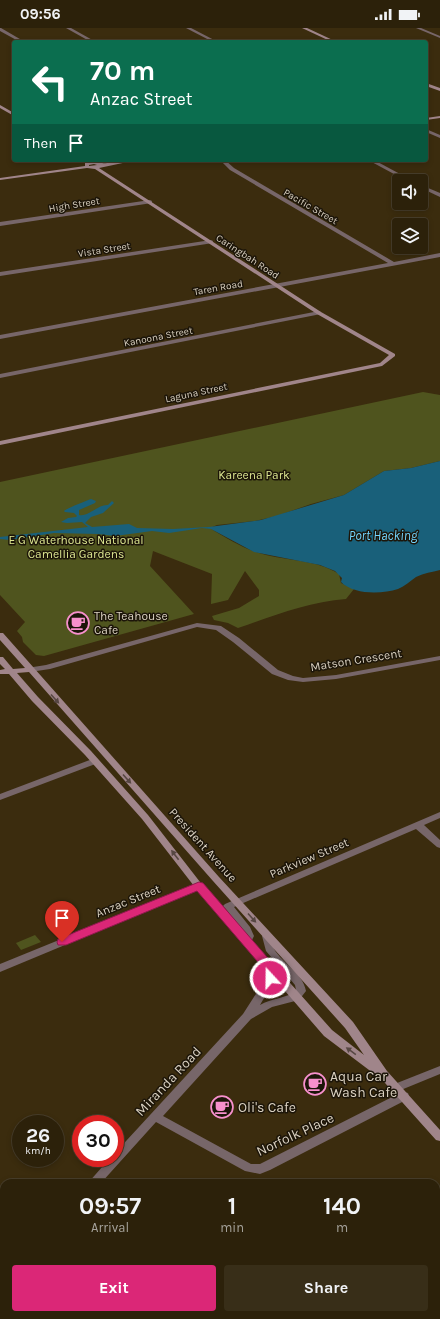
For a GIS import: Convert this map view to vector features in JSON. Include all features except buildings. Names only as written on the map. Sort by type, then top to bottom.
[{"type":"street","points":[[68,28],[90,40]]},
{"type":"street","points":[[188,28],[212,40]]},
{"type":"street","points":[[304,28],[331,40]]},
{"type":"street","points":[[418,28],[440,37]]},
{"type":"street","points":[[0,29],[19,40]]},
{"type":"street","points":[[428,85],[440,90]]},
{"type":"street","points":[[0,106],[12,114]]},
{"type":"street","points":[[428,119],[440,117]]},
{"type":"street","points":[[428,131],[440,137]]},
{"type":"street","points":[[0,179],[96,163],[98,166],[123,162]]},
{"type":"street","name":"Pacific Street","points":[[224,162],[232,169],[393,264]]},
{"type":"street","points":[[374,162],[397,174]]},
{"type":"street","name":"Caringbah Road","points":[[98,166],[319,313],[393,355]]},
{"type":"street","points":[[428,189],[440,195]]},
{"type":"street","name":"High Street","points":[[0,224],[150,202]]},
{"type":"street","name":"Vista Street","points":[[0,274],[211,242]]},
{"type":"street","name":"Taren Road","points":[[0,337],[440,255]]},
{"type":"street","name":"Kanoona Street","points":[[0,376],[319,313]]},
{"type":"street","name":"Laguna Street","points":[[0,444],[382,364],[393,355]]},
{"type":"street","name":"Matson Crescent","points":[[0,672],[30,670],[51,666],[198,625],[218,628],[236,640],[265,666],[275,672],[291,678],[303,680],[336,677],[440,658]]},
{"type":"street","name":"President Avenue","points":[[0,635],[267,936],[349,1025],[383,1074],[440,1137]]},
{"type":"street","name":"President Avenue","points":[[0,659],[47,713],[95,761],[145,817],[199,886],[328,1033],[383,1074]]},
{"type":"street","points":[[0,797],[95,761]]},
{"type":"street","name":"Parkview Street","points":[[237,902],[440,815]]},
{"type":"street","points":[[418,825],[440,845]]},
{"type":"street","name":"Anzac Street","points":[[0,968],[199,886]]},
{"type":"street","points":[[237,902],[228,906],[248,929],[249,936],[247,942]]},
{"type":"street","points":[[267,936],[268,949],[300,984],[301,991],[295,997]]},
{"type":"street","name":"Miranda Road","points":[[98,1179],[247,1017],[268,983],[269,967]]},
{"type":"street","name":"Miranda Road","points":[[247,1017],[269,1004],[295,997]]},
{"type":"street","points":[[396,1088],[440,1070]]},
{"type":"street","name":"Norfolk Place","points":[[156,1117],[248,1168],[260,1168],[266,1167],[404,1096]]},
{"type":"green space","points":[[423,392],[440,395],[440,461],[411,468],[384,471],[344,495],[311,504],[277,516],[255,521],[217,525],[210,528],[237,544],[259,553],[313,563],[331,569],[339,574],[341,583],[354,589],[346,599],[304,606],[238,628],[228,623],[214,620],[212,616],[239,608],[259,596],[259,590],[245,571],[228,600],[211,604],[212,574],[153,551],[150,566],[194,614],[44,656],[36,655],[23,642],[22,637],[17,631],[25,622],[0,595],[0,482]]},
{"type":"green space","points":[[35,935],[41,942],[21,950],[16,943]]},
{"type":"water","name":"Port Hacking","points":[[440,461],[440,570],[416,577],[401,588],[391,591],[368,592],[353,589],[341,582],[342,578],[335,571],[320,565],[254,552],[211,529],[202,528],[169,533],[152,531],[115,536],[54,533],[10,540],[0,539],[0,537],[88,527],[82,522],[61,522],[68,518],[77,516],[74,513],[64,511],[91,499],[96,501],[95,503],[79,510],[79,515],[86,514],[101,506],[108,505],[112,501],[114,503],[103,513],[91,517],[85,523],[92,527],[129,524],[137,528],[173,529],[209,527],[261,520],[344,495],[384,471],[411,468]]},
{"type":"place","name":"The Teahouse Cafe","points":[[78,623]]},
{"type":"place","name":"Aqua Car Wash Cafe","points":[[315,1084]]},
{"type":"place","name":"Oli's Cafe","points":[[222,1107]]},
{"type":"route","points":[[62,942],[199,886],[269,967],[270,978]]},
{"type":"park label","name":"Kareena Park","points":[[254,475]]},
{"type":"park label","name":"E G Waterhouse National Camellia Gardens","points":[[76,547]]}]
